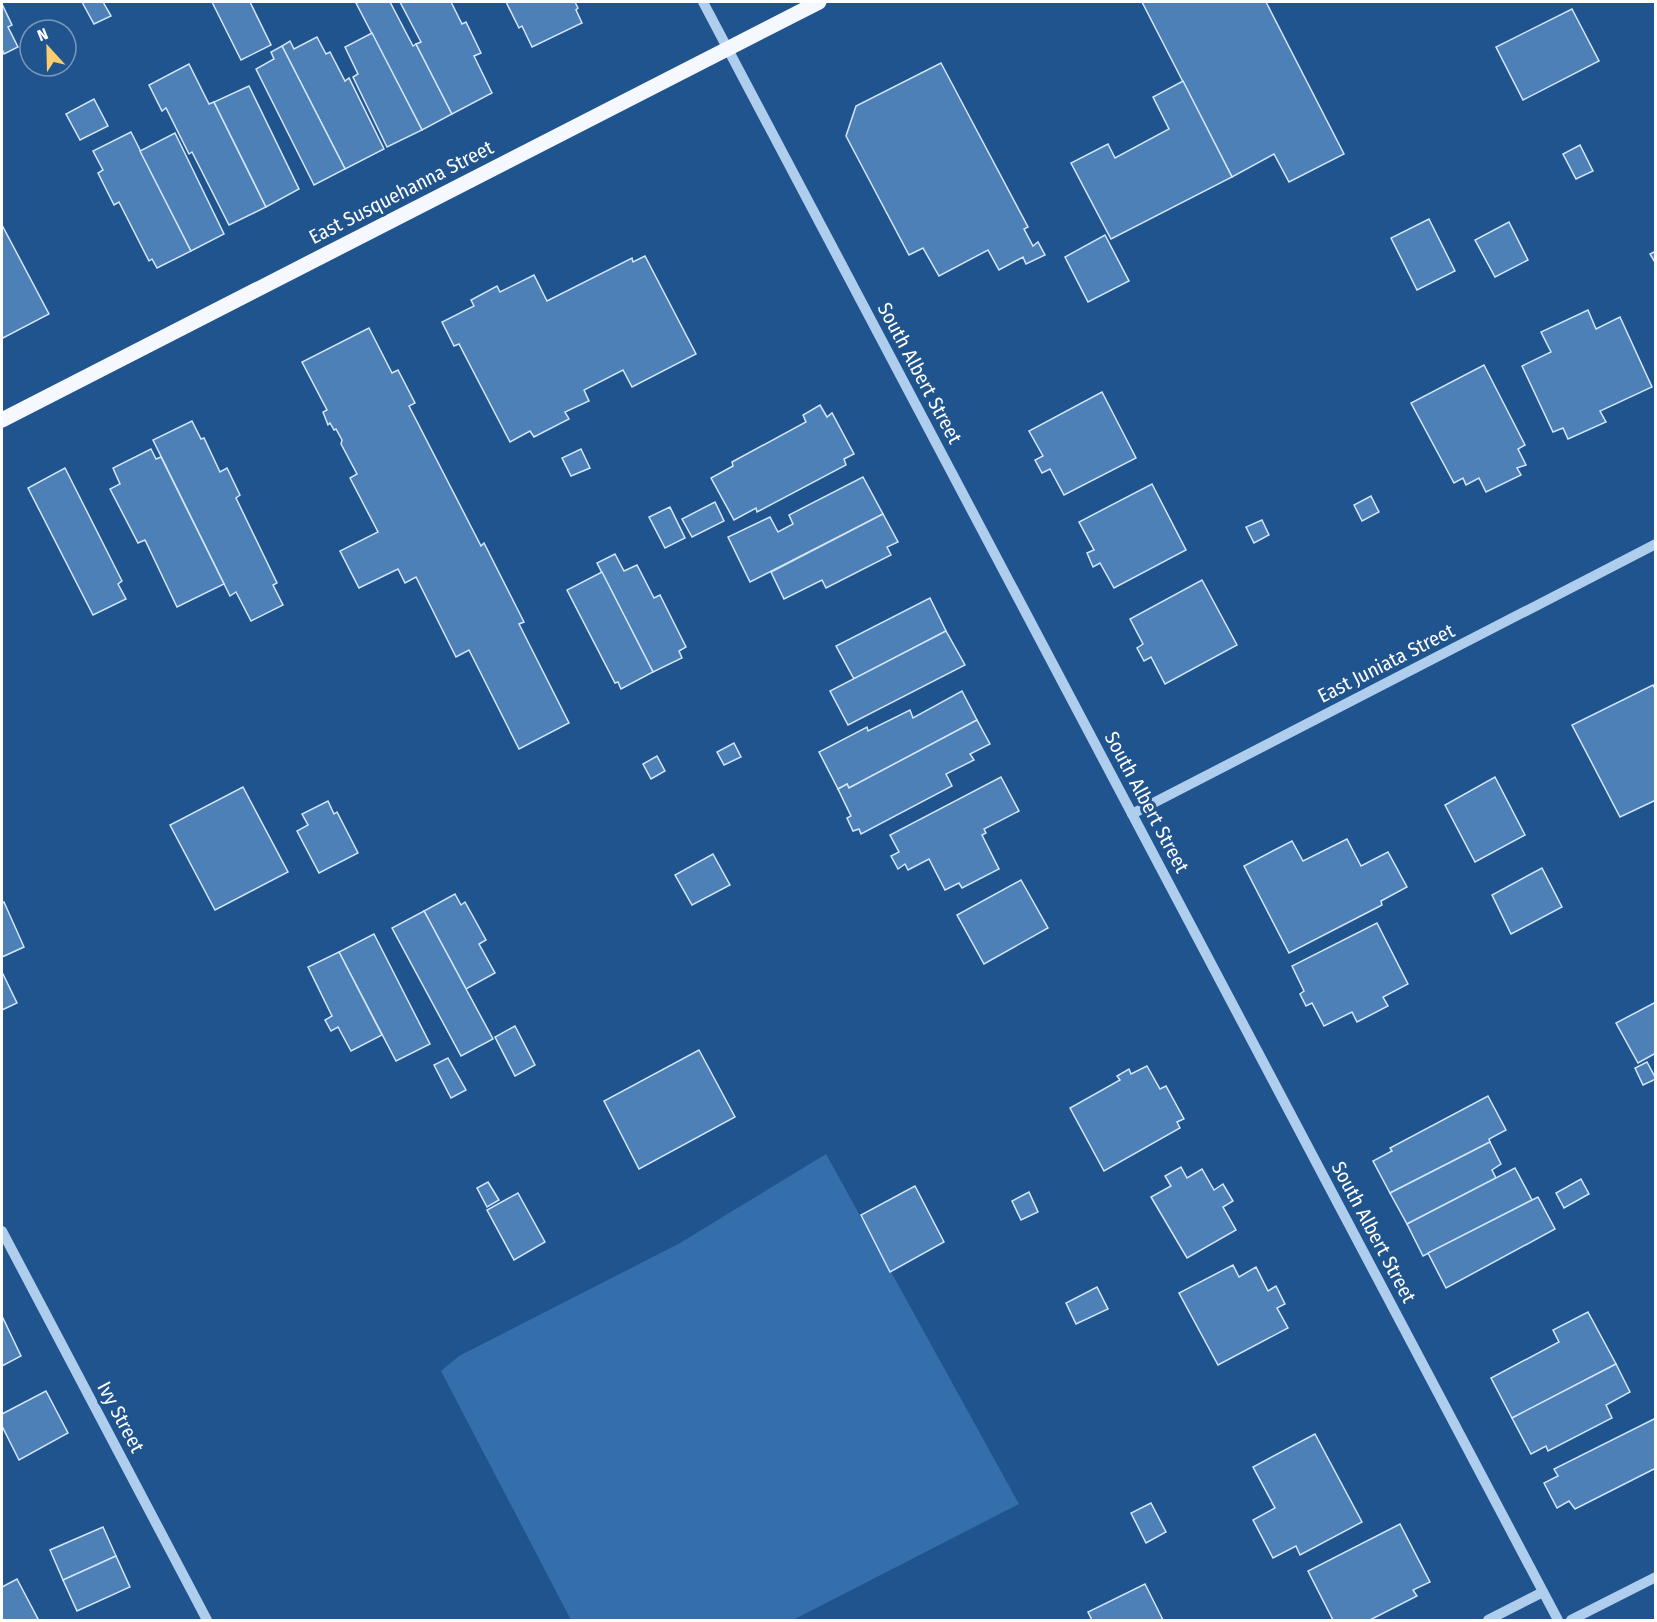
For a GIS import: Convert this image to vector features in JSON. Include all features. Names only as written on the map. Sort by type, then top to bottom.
[{"type":"main road","name":"East Susquehanna Street","points":[[2,420],[819,2]]},
{"type":"street","name":"South Albert Street","points":[[703,2],[1558,1620]]},
{"type":"street","name":"East Juniata Street","points":[[1132,814],[1656,544]]},
{"type":"street","name":"Ivy Street","points":[[2,1231],[207,1620]]},
{"type":"street","points":[[1571,1620],[1656,1577]]},
{"type":"street","points":[[1488,1620],[1543,1592]]},
{"type":"shaded area","points":[[826,1154],[1019,1504],[793,1620],[571,1620],[441,1371],[459,1356],[680,1243]]},
{"type":"building","points":[[82,2],[103,2],[111,16],[94,24]]},
{"type":"building","points":[[212,2],[250,2],[271,45],[241,60]]},
{"type":"building","points":[[390,2],[413,46],[416,44],[452,114],[422,130],[356,3]]},
{"type":"building","points":[[400,2],[451,2],[462,24],[466,22],[481,53],[474,56],[492,93],[452,114],[416,44],[421,42]]},
{"type":"building","points":[[506,2],[575,2],[582,23],[532,47],[522,26],[519,28]]},
{"type":"building","points":[[1142,2],[1266,2],[1344,154],[1289,182],[1274,154],[1232,177]]},
{"type":"building","points":[[2,4],[12,25],[8,27],[18,47],[4,54]]},
{"type":"building","points":[[1572,9],[1599,61],[1523,100],[1496,47]]},
{"type":"building","points":[[372,33],[422,130],[387,147],[353,77],[358,74],[345,47]]},
{"type":"building","points":[[317,37],[326,54],[330,52],[345,81],[349,78],[384,149],[345,169],[282,46],[290,41],[294,49]]},
{"type":"building","points":[[282,46],[345,169],[314,185],[256,69],[274,59],[271,52]]},
{"type":"building","points":[[941,63],[1028,227],[1024,229],[1033,246],[1038,242],[1045,255],[1026,264],[1023,257],[999,270],[988,250],[939,276],[923,248],[909,255],[846,136],[856,106]]},
{"type":"building","points":[[189,64],[209,104],[214,102],[266,207],[229,225],[192,152],[189,154],[166,108],[162,111],[149,85]]},
{"type":"building","points":[[1183,81],[1232,177],[1111,239],[1071,163],[1108,144],[1115,158],[1169,129],[1153,97]]},
{"type":"building","points":[[249,86],[299,189],[266,207],[214,102]]},
{"type":"building","points":[[94,99],[108,126],[80,140],[66,114]]},
{"type":"building","points":[[131,132],[191,251],[157,268],[152,259],[149,261],[119,202],[114,205],[98,173],[103,170],[93,151]]},
{"type":"building","points":[[175,133],[224,234],[191,251],[140,151]]},
{"type":"building","points":[[1580,145],[1593,171],[1576,179],[1563,154]]},
{"type":"building","points":[[1429,219],[1455,271],[1417,290],[1391,238]]},
{"type":"building","points":[[1509,222],[1528,260],[1495,277],[1475,240]]},
{"type":"building","points":[[2,225],[49,314],[3,338],[2,336]]},
{"type":"building","points":[[1105,235],[1129,281],[1088,302],[1065,257]]},
{"type":"building","points":[[1656,251],[1656,264],[1650,254]]},
{"type":"building","points":[[645,256],[696,354],[632,387],[623,370],[584,390],[589,401],[565,412],[569,419],[534,437],[530,431],[510,442],[459,344],[454,346],[442,322],[474,306],[471,300],[497,286],[500,292],[534,275],[547,301],[632,258],[633,262]]},
{"type":"building","points":[[1588,310],[1596,329],[1620,317],[1652,387],[1600,411],[1606,422],[1568,439],[1563,428],[1553,432],[1522,366],[1551,352],[1541,332]]},
{"type":"building","points":[[369,328],[392,373],[398,370],[415,403],[409,406],[481,546],[484,543],[524,622],[519,624],[569,723],[519,749],[469,650],[456,657],[416,577],[405,583],[398,569],[359,588],[340,551],[378,532],[350,478],[357,474],[341,444],[342,440],[336,429],[334,430],[330,423],[328,425],[323,412],[327,410],[302,362]]},
{"type":"building","points":[[1484,365],[1525,445],[1518,449],[1526,465],[1517,468],[1521,475],[1486,492],[1479,478],[1466,485],[1463,478],[1454,483],[1411,403]]},
{"type":"building","points":[[1102,392],[1136,458],[1064,495],[1050,469],[1042,473],[1035,460],[1043,456],[1029,431]]},
{"type":"building","points":[[820,405],[827,417],[832,413],[854,454],[844,459],[846,465],[757,512],[756,508],[734,520],[711,478],[733,466],[732,462],[806,422],[803,415]]},
{"type":"building","points":[[192,421],[201,439],[204,438],[220,472],[227,468],[240,495],[236,498],[277,583],[273,585],[283,605],[251,621],[236,592],[230,596],[153,440]]},
{"type":"building","points":[[151,449],[156,459],[161,457],[224,584],[177,607],[145,540],[138,543],[110,489],[120,484],[113,468]]},
{"type":"building","points":[[581,449],[590,468],[571,476],[562,458]]},
{"type":"building","points":[[65,468],[122,581],[118,584],[126,599],[93,615],[28,488]]},
{"type":"building","points":[[863,477],[883,514],[750,582],[728,537],[770,517],[778,532],[793,524],[789,515]]},
{"type":"building","points":[[1152,484],[1186,550],[1114,588],[1100,563],[1093,567],[1087,553],[1094,550],[1079,522]]},
{"type":"building","points":[[1371,496],[1379,512],[1362,521],[1354,505]]},
{"type":"building","points":[[715,502],[724,521],[692,537],[682,519]]},
{"type":"building","points":[[670,507],[685,538],[665,548],[649,517]]},
{"type":"building","points":[[883,514],[898,542],[887,547],[891,555],[826,588],[822,580],[784,599],[771,572]]},
{"type":"building","points":[[1262,520],[1269,535],[1254,543],[1246,527]]},
{"type":"building","points":[[615,554],[624,571],[637,565],[654,598],[660,595],[686,647],[679,651],[682,658],[653,672],[597,563]]},
{"type":"building","points":[[602,572],[653,672],[621,689],[618,682],[615,683],[567,590]]},
{"type":"building","points":[[1202,580],[1237,645],[1165,684],[1151,657],[1144,661],[1137,648],[1143,644],[1130,619]]},
{"type":"building","points":[[930,598],[946,631],[854,679],[836,646]]},
{"type":"building","points":[[946,631],[965,665],[848,725],[830,691]]},
{"type":"building","points":[[1653,685],[1656,691],[1656,800],[1620,817],[1572,725]]},
{"type":"building","points":[[962,691],[977,720],[849,788],[847,784],[838,789],[819,752],[867,727],[868,731],[910,710],[913,718]]},
{"type":"building","points":[[977,720],[990,744],[970,754],[974,760],[946,774],[952,786],[861,834],[859,829],[853,831],[847,818],[851,816],[838,789],[847,784],[849,788]]},
{"type":"building","points":[[734,743],[741,757],[724,765],[717,752]]},
{"type":"building","points":[[657,756],[665,771],[651,779],[643,764]]},
{"type":"building","points":[[1001,777],[1019,811],[984,829],[986,833],[982,835],[999,869],[962,888],[959,883],[945,890],[929,859],[908,870],[905,864],[898,869],[891,856],[899,852],[890,835]]},
{"type":"building","points":[[1495,777],[1525,835],[1475,862],[1445,805]]},
{"type":"building","points":[[243,787],[288,872],[215,910],[170,825]]},
{"type":"building","points":[[328,801],[334,814],[337,812],[358,853],[319,873],[297,831],[308,825],[302,814]]},
{"type":"building","points":[[1347,839],[1361,866],[1388,852],[1407,887],[1381,901],[1382,905],[1289,953],[1244,866],[1292,841],[1303,861]]},
{"type":"building","points":[[713,854],[730,885],[692,905],[675,875]]},
{"type":"building","points":[[1542,868],[1562,907],[1511,934],[1492,895]]},
{"type":"building","points":[[1021,880],[1048,928],[984,964],[957,915]]},
{"type":"building","points":[[455,894],[461,905],[465,902],[486,940],[479,944],[495,973],[466,989],[424,911]]},
{"type":"building","points":[[4,902],[24,947],[2,957],[2,903]]},
{"type":"building","points":[[424,911],[493,1039],[461,1056],[392,928]]},
{"type":"building","points":[[1377,923],[1408,984],[1383,997],[1388,1006],[1357,1022],[1352,1012],[1324,1026],[1312,1003],[1306,1006],[1300,994],[1304,991],[1292,966]]},
{"type":"building","points":[[374,934],[430,1044],[396,1061],[339,952]]},
{"type":"building","points":[[339,952],[382,1035],[351,1051],[338,1027],[331,1031],[325,1020],[332,1016],[308,967]]},
{"type":"building","points":[[2,972],[17,1003],[2,1010]]},
{"type":"building","points":[[1656,1002],[1656,1053],[1638,1063],[1616,1023]]},
{"type":"building","points":[[515,1026],[535,1065],[515,1076],[495,1037]]},
{"type":"building","points":[[699,1050],[735,1117],[639,1169],[604,1101]]},
{"type":"building","points":[[448,1058],[466,1090],[451,1098],[434,1065]]},
{"type":"building","points":[[1647,1062],[1656,1079],[1643,1085],[1635,1068]]},
{"type":"building","points":[[1147,1066],[1160,1089],[1166,1086],[1184,1119],[1177,1122],[1180,1128],[1104,1171],[1070,1108],[1120,1080],[1117,1076],[1129,1069],[1131,1074]]},
{"type":"building","points":[[1488,1096],[1506,1130],[1489,1139],[1490,1142],[1390,1193],[1373,1161],[1392,1151],[1390,1148]]},
{"type":"building","points":[[1490,1142],[1501,1164],[1492,1170],[1496,1178],[1407,1224],[1390,1193]]},
{"type":"building","points":[[1181,1167],[1187,1178],[1202,1169],[1214,1190],[1223,1184],[1233,1201],[1223,1207],[1236,1230],[1187,1258],[1151,1197],[1171,1186],[1165,1176]]},
{"type":"building","points":[[1515,1168],[1532,1200],[1423,1256],[1407,1224]]},
{"type":"building","points":[[1581,1179],[1589,1194],[1564,1208],[1556,1193]]},
{"type":"building","points":[[488,1182],[499,1200],[487,1207],[477,1188]]},
{"type":"building","points":[[915,1186],[944,1242],[890,1272],[861,1215]]},
{"type":"building","points":[[1029,1192],[1038,1212],[1021,1220],[1012,1201]]},
{"type":"building","points":[[518,1193],[545,1242],[514,1260],[487,1210]]},
{"type":"building","points":[[1538,1197],[1555,1229],[1446,1288],[1428,1253]]},
{"type":"building","points":[[1233,1265],[1239,1277],[1256,1267],[1268,1291],[1276,1286],[1285,1304],[1277,1308],[1288,1328],[1218,1365],[1179,1293]]},
{"type":"building","points":[[1097,1287],[1108,1309],[1076,1324],[1066,1303]]},
{"type":"building","points":[[1588,1312],[1616,1364],[1512,1418],[1491,1378],[1559,1342],[1553,1330]]},
{"type":"building","points":[[2,1316],[21,1356],[2,1366]]},
{"type":"building","points":[[1616,1364],[1630,1392],[1606,1405],[1612,1418],[1548,1451],[1546,1446],[1531,1454],[1512,1418]]},
{"type":"building","points":[[46,1391],[68,1433],[19,1460],[2,1426],[2,1414]]},
{"type":"building","points":[[1656,1418],[1656,1468],[1575,1509],[1569,1501],[1557,1508],[1544,1483],[1558,1476],[1554,1469]]},
{"type":"building","points":[[1315,1434],[1362,1522],[1300,1555],[1296,1546],[1273,1558],[1253,1520],[1275,1508],[1253,1467]]},
{"type":"building","points":[[1151,1503],[1166,1532],[1146,1543],[1131,1513]]},
{"type":"building","points":[[1400,1524],[1430,1582],[1413,1590],[1417,1596],[1370,1620],[1333,1620],[1308,1571]]},
{"type":"building","points":[[103,1527],[116,1556],[63,1580],[50,1550]]},
{"type":"building","points":[[116,1556],[130,1587],[77,1611],[63,1580]]},
{"type":"building","points":[[17,1579],[38,1619],[36,1620],[2,1620],[2,1587]]},
{"type":"building","points":[[1145,1584],[1163,1620],[1092,1620],[1088,1612]]}]
